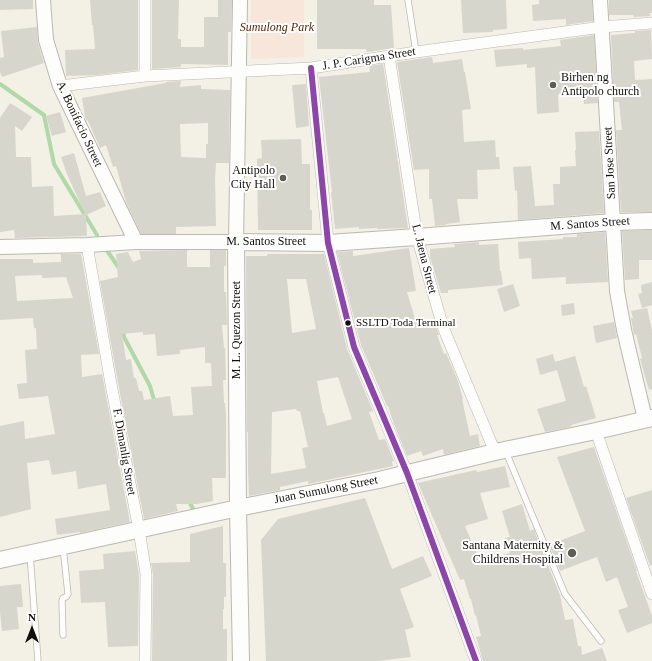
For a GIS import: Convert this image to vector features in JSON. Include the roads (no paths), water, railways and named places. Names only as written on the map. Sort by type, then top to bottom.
[{"type":"main road","name":"M. Santos Street","points":[[236,242],[328,243],[613,222],[652,221]]},
{"type":"main road","name":"M. L. Quezon Street","points":[[236,242],[241,661]]},
{"type":"main road","name":"Juan Sumulong Street","points":[[0,560],[407,473],[500,451],[649,419]]},
{"type":"street","name":"A. Bonifacio Street","points":[[43,0],[46,40],[60,86],[136,242]]},
{"type":"street","points":[[145,76],[146,0]]},
{"type":"street","name":"M. L. Quezon Street","points":[[236,242],[240,0]]},
{"type":"street","name":"San Jose Street","points":[[600,0],[617,291],[624,330],[649,419]]},
{"type":"street","name":"J. P. Carigma Street","points":[[60,86],[145,76],[311,68],[602,27],[652,23]]},
{"type":"street","name":"L. Jaena Street","points":[[389,56],[417,237],[432,293],[443,327],[500,451]]},
{"type":"street","points":[[311,68],[328,243],[354,347],[407,473],[476,661]]},
{"type":"street","name":"M. Santos Street","points":[[0,247],[88,245],[136,242],[236,242]]},
{"type":"street","name":"F. Dimanlig Street","points":[[88,245],[146,574],[145,661]]},
{"type":"street","points":[[596,431],[652,594]]},
{"type":"lane","points":[[408,0],[416,52]]},
{"type":"lane","points":[[500,451],[565,594],[601,641]]},
{"type":"lane","points":[[63,635],[62,601],[68,594],[64,546]]},
{"type":"lane","points":[[30,554],[38,661]]},
{"type":"waterway","points":[[0,84],[44,115],[54,164],[97,235]]},
{"type":"waterway","points":[[108,252],[119,268]]},
{"type":"waterway","points":[[123,330],[124,337],[150,386],[155,403]]},
{"type":"waterway","points":[[188,500],[195,512]]},
{"type":"place","name":"Birhen ng Antipolo church","points":[[553,85]]},
{"type":"place","name":"Antipolo City Hall","points":[[283,178]]},
{"type":"place","name":"SSLTD Toda Terminal","points":[[348,323]]},
{"type":"place","name":"Santana Maternity & Childrens Hospital","points":[[572,553]]},
{"type":"park label","name":"Sumulong Park","points":[[277,28]]}]
